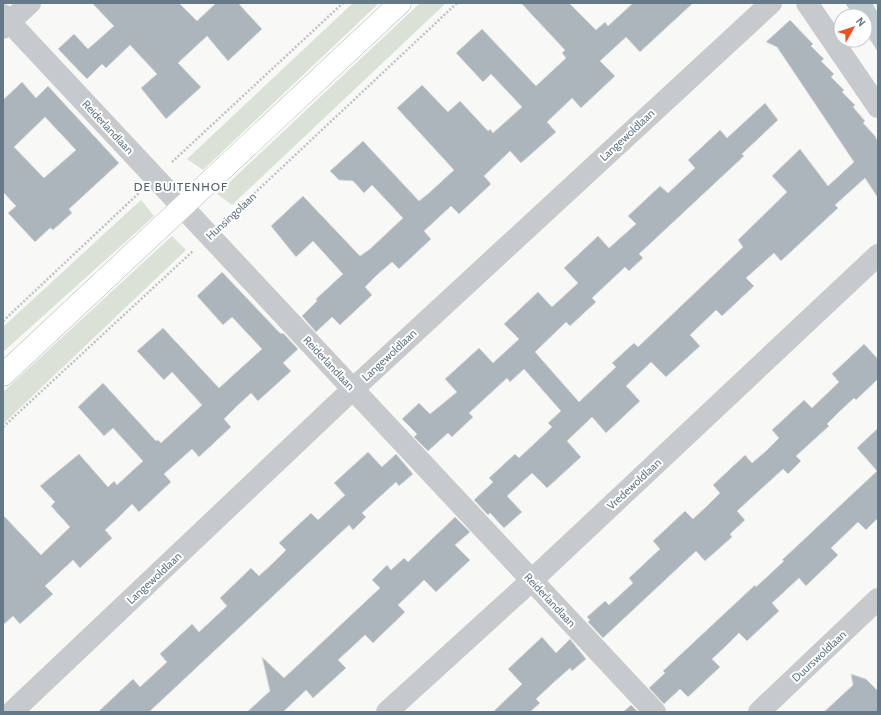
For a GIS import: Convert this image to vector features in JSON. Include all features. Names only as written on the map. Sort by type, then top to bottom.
[{"type":"street","points":[[5,22],[30,3]]},
{"type":"street","points":[[3,376],[400,3]]},
{"type":"street","name":"Langewoldlaan","points":[[12,712],[353,389],[771,3]]},
{"type":"street","points":[[807,3],[878,107]]},
{"type":"street","name":"Reiderlandlaan","points":[[5,22],[183,207],[655,712]]},
{"type":"street","name":"Vredewoldlaan","points":[[388,712],[532,580],[878,254]]},
{"type":"street","name":"Duurswoldlaan","points":[[759,712],[878,599]]},
{"type":"path","name":"Hunsingolaan","points":[[3,427],[210,236],[457,3]]},
{"type":"shaded area","points":[[353,3],[379,3],[203,170],[187,159]]},
{"type":"shaded area","points":[[420,3],[446,3],[232,205],[217,194]]},
{"type":"shaded area","points":[[845,3],[872,3],[878,13],[878,52],[873,44],[873,8],[848,8]]},
{"type":"shaded area","points":[[141,200],[154,216],[3,352],[3,327]]},
{"type":"shaded area","points":[[172,236],[186,250],[3,424],[3,392]]},
{"type":"building","points":[[92,3],[179,3],[197,21],[216,3],[238,3],[262,29],[228,61],[207,36],[178,63],[201,87],[166,119],[141,88],[157,74],[130,45],[106,68],[102,64],[87,79],[58,49],[74,34],[88,49],[114,26]]},
{"type":"building","points":[[521,3],[569,3],[596,30],[605,22],[608,26],[633,3],[693,3],[640,52],[626,37],[600,61],[615,76],[581,108],[572,98],[547,122],[556,132],[521,163],[510,151],[484,176],[491,184],[459,214],[451,206],[424,231],[431,239],[399,269],[392,262],[378,274],[365,287],[372,295],[340,325],[332,317],[316,332],[302,316],[317,301],[316,299],[343,274],[313,241],[296,257],[271,226],[303,196],[360,256],[370,249],[403,218],[372,185],[364,193],[353,181],[339,180],[330,171],[363,141],[419,201],[429,193],[454,170],[397,108],[422,85],[448,112],[460,101],[488,131],[490,129],[493,133],[522,107],[491,74],[483,82],[456,53],[482,29],[536,86],[566,58],[562,53],[565,50]]},
{"type":"building","points":[[790,20],[813,44],[811,46],[824,59],[821,61],[834,74],[831,77],[844,90],[842,92],[855,105],[853,107],[865,121],[863,123],[875,136],[878,142],[878,198],[865,178],[835,205],[838,208],[781,261],[774,253],[746,278],[754,286],[722,316],[716,310],[690,335],[700,346],[666,377],[651,362],[626,386],[640,401],[606,433],[592,417],[567,441],[581,457],[547,488],[532,473],[507,496],[522,512],[504,528],[490,513],[488,515],[474,500],[493,482],[489,478],[515,454],[519,458],[552,427],[548,423],[561,411],[524,369],[510,382],[507,378],[469,413],[473,417],[452,437],[448,433],[428,451],[414,437],[417,434],[402,419],[419,403],[430,414],[457,392],[445,379],[479,348],[493,363],[519,339],[504,324],[538,292],[552,307],[578,283],[564,268],[598,236],[609,248],[636,224],[628,216],[660,186],[668,193],[695,168],[688,160],[720,130],[727,138],[765,103],[778,120],[742,154],[744,156],[639,254],[643,258],[629,271],[625,267],[592,298],[596,302],[570,326],[566,322],[535,352],[579,402],[616,367],[612,363],[634,343],[638,347],[743,247],[738,240],[787,192],[772,176],[800,149],[828,186],[854,162],[777,47],[766,42]]},
{"type":"building","points":[[22,82],[36,98],[48,86],[119,163],[69,209],[72,213],[53,230],[50,228],[35,242],[8,213],[16,206],[3,192],[3,100]],"holes":[[[45,117],[76,150],[44,178],[14,147]]]},
{"type":"building","points":[[222,272],[279,332],[282,334],[283,333],[298,349],[283,363],[291,371],[258,401],[251,393],[237,406],[224,419],[231,427],[199,457],[192,449],[164,474],[171,482],[139,512],[132,504],[105,530],[112,538],[80,568],[73,560],[45,586],[53,594],[20,624],[13,616],[3,625],[3,515],[41,555],[70,527],[51,506],[55,502],[40,486],[79,454],[108,487],[114,481],[117,485],[143,461],[113,428],[104,436],[78,407],[103,383],[156,441],[158,440],[161,443],[202,405],[172,372],[164,380],[137,351],[163,328],[219,388],[262,349],[232,317],[223,325],[197,296]]},
{"type":"building","points":[[864,344],[878,359],[878,379],[856,400],[854,398],[840,411],[827,424],[829,426],[796,456],[801,461],[788,474],[783,469],[737,511],[745,520],[730,534],[732,537],[705,561],[696,551],[603,638],[588,622],[590,620],[587,617],[605,601],[609,605],[633,583],[629,578],[660,549],[653,541],[685,511],[693,519],[707,506],[720,493],[713,485],[745,455],[752,463],[766,451],[779,438],[772,430],[804,400],[812,408],[839,382],[832,374]]},
{"type":"building","points":[[878,428],[878,518],[866,530],[858,522],[831,548],[838,555],[806,586],[799,578],[772,603],[779,611],[747,641],[739,633],[712,659],[720,667],[688,697],[680,689],[664,704],[649,688],[665,673],[663,671],[755,585],[756,587],[784,561],[782,560],[877,471],[857,448]]},
{"type":"building","points":[[368,452],[382,467],[396,454],[413,474],[399,486],[396,482],[362,513],[366,517],[353,530],[349,525],[149,712],[98,712],[133,679],[140,687],[167,662],[160,654],[192,624],[199,632],[227,606],[220,598],[251,568],[259,576],[286,550],[279,543],[311,513],[318,520],[345,495],[334,483]]},
{"type":"building","points":[[455,517],[470,532],[455,545],[470,560],[436,592],[424,580],[398,605],[405,612],[373,643],[365,635],[338,660],[346,668],[313,698],[306,690],[283,712],[247,712],[270,691],[262,657],[284,678],[380,588],[372,580],[387,565],[391,570],[404,558],[408,562]]},
{"type":"building","points":[[542,637],[556,653],[570,639],[586,659],[572,671],[570,668],[536,699],[540,703],[530,712],[493,712],[522,684],[508,669]]},
{"type":"building","points":[[851,674],[866,679],[878,691],[878,712],[824,712],[853,685]]},
{"type":"building","points":[[631,705],[638,712],[623,712]]},
{"type":"district","name":"DE BUITENHOF","points":[[181,186]]}]
